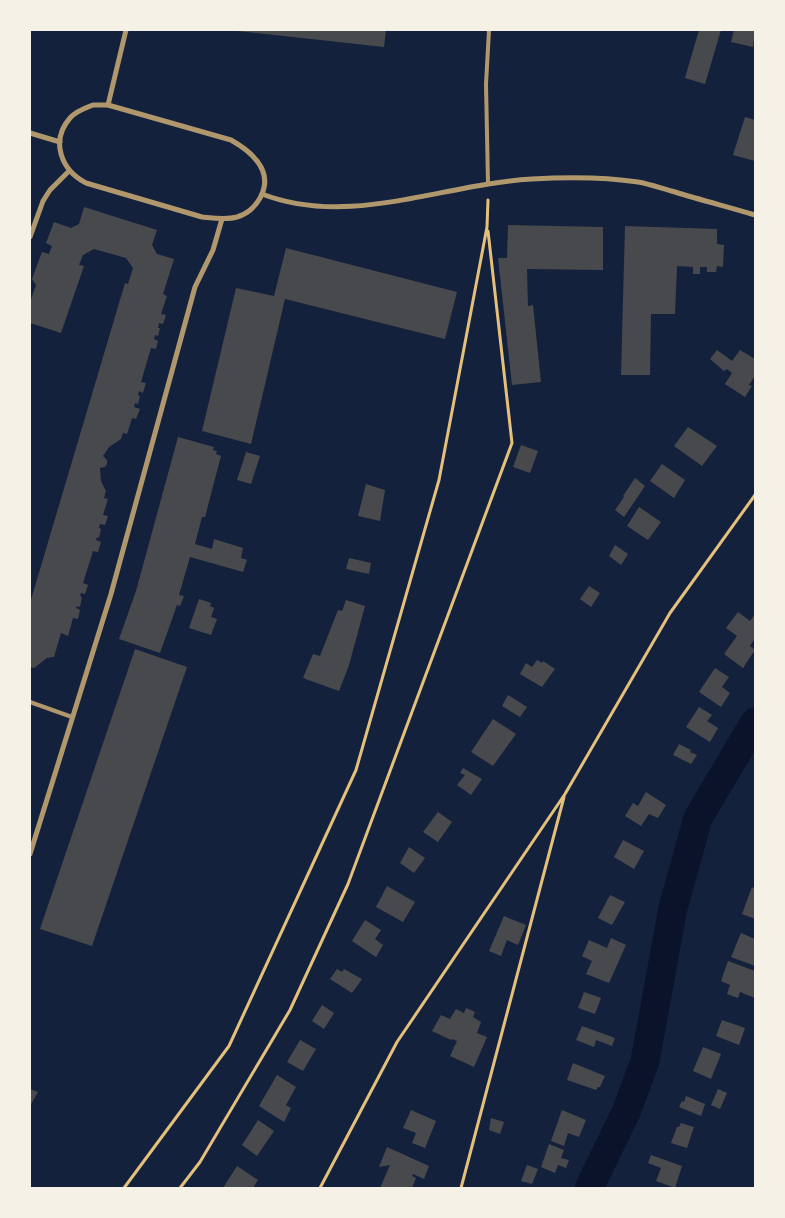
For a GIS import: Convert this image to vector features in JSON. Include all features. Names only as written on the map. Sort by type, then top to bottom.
[{"type":"street","points":[[108,105],[126,30]]},
{"type":"street","points":[[94,105],[108,105],[231,140],[247,149],[257,160],[263,171],[265,182],[262,194],[256,204],[248,212],[236,217],[202,217],[86,183],[77,178],[68,171],[61,158],[60,142],[65,125],[71,117],[82,109],[94,105]]},
{"type":"street","points":[[30,133],[60,142]]},
{"type":"street","points":[[30,236],[43,200],[68,171]]},
{"type":"street","points":[[262,194],[299,204],[337,207],[381,204],[488,184],[530,179],[569,178],[639,182],[755,215]]},
{"type":"street","points":[[30,854],[111,594],[195,287],[213,250],[222,218]]},
{"type":"lane","points":[[488,30],[486,84],[488,184]]},
{"type":"lane","points":[[30,702],[72,717]]},
{"type":"path","points":[[180,1188],[200,1162],[290,1010],[348,884],[512,443],[487,227],[488,184]]},
{"type":"path","points":[[124,1188],[229,1046],[356,770],[439,480],[487,227]]},
{"type":"path","points":[[320,1188],[397,1042],[565,794],[670,613],[755,495]]},
{"type":"path","points":[[461,1188],[565,794]]},
{"type":"building","points":[[237,30],[386,30],[384,47]]},
{"type":"building","points":[[699,30],[721,30],[705,84],[685,78]]},
{"type":"building","points":[[734,30],[755,30],[753,47],[731,42]]},
{"type":"building","points":[[745,117],[755,120],[755,161],[733,155]]},
{"type":"building","points":[[84,207],[157,230],[152,245],[157,254],[174,259],[163,294],[167,296],[161,314],[166,315],[163,324],[159,323],[158,336],[155,335],[154,339],[158,341],[156,349],[151,348],[141,382],[146,383],[143,393],[139,391],[138,404],[135,403],[134,407],[140,409],[136,419],[132,418],[127,434],[123,433],[121,439],[109,447],[103,456],[107,460],[107,464],[105,467],[100,468],[101,481],[106,491],[104,498],[108,499],[103,515],[108,516],[105,525],[100,524],[99,538],[97,537],[96,540],[101,542],[98,552],[93,551],[83,583],[88,585],[85,594],[81,593],[80,607],[77,606],[76,608],[80,610],[78,619],[73,618],[68,636],[61,633],[54,657],[47,658],[34,668],[30,667],[30,603],[125,283],[128,284],[133,268],[126,258],[94,249],[83,255],[79,265],[84,266],[61,333],[30,323],[30,302],[36,285],[32,279],[42,252],[49,254],[52,246],[46,243],[54,222],[71,228],[79,224]]},
{"type":"building","points":[[508,225],[603,227],[603,270],[527,269],[528,306],[533,305],[541,382],[512,385],[498,258],[507,258]]},
{"type":"building","points":[[625,226],[717,229],[717,244],[724,245],[723,267],[717,266],[716,272],[707,272],[707,267],[700,267],[700,274],[693,274],[693,267],[677,266],[675,314],[651,314],[650,375],[621,375]]},
{"type":"building","points":[[286,248],[457,292],[445,339],[285,299],[251,444],[202,431],[236,288],[274,296]]},
{"type":"building","points":[[717,350],[732,361],[740,350],[755,359],[755,376],[749,385],[752,386],[745,397],[725,384],[732,373],[727,369],[724,371],[710,359]]},
{"type":"building","points":[[688,427],[717,446],[702,466],[674,446]]},
{"type":"building","points":[[178,437],[214,447],[213,450],[217,451],[216,454],[221,456],[205,517],[202,517],[195,544],[212,549],[214,539],[243,548],[241,558],[247,560],[243,572],[190,557],[179,595],[184,596],[180,606],[177,605],[160,653],[119,639],[136,591]]},
{"type":"building","points":[[521,445],[538,451],[530,473],[513,467]]},
{"type":"building","points":[[246,452],[260,456],[251,484],[237,480]]},
{"type":"building","points":[[662,464],[685,480],[674,498],[650,481]]},
{"type":"building","points":[[635,478],[645,486],[624,517],[615,510]]},
{"type":"building","points":[[366,484],[385,490],[380,521],[358,516]]},
{"type":"building","points":[[639,507],[661,522],[648,540],[627,526]]},
{"type":"building","points":[[615,545],[628,554],[621,565],[609,556]]},
{"type":"building","points":[[349,558],[371,563],[369,574],[346,569]]},
{"type":"building","points":[[589,586],[600,593],[591,607],[580,599]]},
{"type":"building","points":[[199,599],[211,603],[210,606],[214,608],[211,617],[217,619],[211,635],[189,628]]},
{"type":"building","points":[[346,600],[365,606],[349,665],[339,691],[303,678],[313,654],[320,656],[338,610],[342,611]]},
{"type":"building","points":[[738,612],[750,621],[755,614],[755,638],[750,646],[755,650],[743,668],[724,654],[737,636],[726,628]]},
{"type":"building","points":[[135,649],[187,667],[92,946],[40,929]]},
{"type":"building","points":[[537,660],[542,663],[543,661],[555,669],[542,687],[520,674],[526,663],[532,667]]},
{"type":"building","points":[[715,668],[729,677],[722,687],[730,693],[721,707],[699,692]]},
{"type":"building","points":[[508,695],[527,707],[520,717],[502,706]]},
{"type":"building","points":[[699,707],[712,715],[707,721],[718,728],[710,742],[686,727]]},
{"type":"building","points":[[493,719],[516,734],[493,766],[471,752]]},
{"type":"building","points":[[679,744],[697,755],[691,764],[673,755]]},
{"type":"building","points":[[463,768],[482,779],[471,795],[457,785],[465,775],[460,773]]},
{"type":"building","points":[[646,792],[666,805],[658,818],[649,814],[641,826],[625,816],[633,803],[638,806]]},
{"type":"building","points":[[438,812],[452,822],[438,842],[423,832]]},
{"type":"building","points":[[623,840],[644,851],[634,869],[614,857]]},
{"type":"building","points":[[409,847],[425,858],[414,873],[400,863]]},
{"type":"building","points":[[387,886],[415,902],[403,922],[376,907]]},
{"type":"building","points":[[752,887],[755,889],[755,919],[742,914]]},
{"type":"building","points":[[610,895],[625,902],[612,925],[598,918]]},
{"type":"building","points":[[504,916],[526,925],[518,945],[507,940],[501,956],[489,951]]},
{"type":"building","points":[[365,920],[381,930],[375,939],[383,945],[376,957],[352,941]]},
{"type":"building","points":[[741,933],[755,939],[755,966],[731,957]]},
{"type":"building","points":[[611,938],[626,945],[609,983],[586,974],[592,961],[582,956],[589,940],[607,948]]},
{"type":"building","points":[[728,961],[755,971],[755,998],[740,992],[738,998],[727,994],[730,985],[721,981]]},
{"type":"building","points":[[337,969],[342,972],[344,969],[362,979],[352,993],[330,979]]},
{"type":"building","points":[[584,992],[601,998],[595,1014],[578,1008]]},
{"type":"building","points":[[322,1005],[334,1013],[324,1029],[312,1021]]},
{"type":"building","points":[[466,1008],[475,1012],[473,1017],[481,1022],[477,1033],[487,1037],[474,1067],[450,1056],[457,1041],[432,1031],[441,1015],[450,1019],[456,1009],[464,1013]]},
{"type":"building","points":[[722,1020],[745,1028],[739,1045],[716,1036]]},
{"type":"building","points":[[582,1026],[615,1038],[612,1046],[596,1040],[594,1047],[576,1040]]},
{"type":"building","points":[[300,1040],[316,1049],[303,1071],[287,1062]]},
{"type":"building","points":[[703,1047],[721,1054],[711,1079],[693,1071]]},
{"type":"building","points":[[573,1063],[605,1076],[600,1087],[596,1090],[567,1080]]},
{"type":"building","points":[[277,1075],[296,1087],[286,1105],[291,1108],[284,1122],[259,1106]]},
{"type":"building","points":[[30,1089],[38,1092],[30,1106]]},
{"type":"building","points":[[718,1089],[727,1093],[720,1109],[711,1105]]},
{"type":"building","points":[[686,1096],[705,1104],[701,1116],[679,1107],[682,1101],[684,1102]]},
{"type":"building","points":[[411,1110],[436,1121],[425,1148],[412,1143],[416,1133],[403,1128]]},
{"type":"building","points":[[562,1110],[586,1120],[579,1137],[568,1133],[564,1146],[551,1141]]},
{"type":"building","points":[[491,1118],[504,1122],[500,1134],[489,1130]]},
{"type":"building","points":[[258,1120],[274,1131],[257,1156],[242,1145]]},
{"type":"building","points":[[681,1123],[694,1127],[687,1148],[671,1143],[677,1127]]},
{"type":"building","points":[[549,1144],[564,1150],[561,1158],[569,1160],[566,1168],[558,1165],[555,1173],[541,1167]]},
{"type":"building","points":[[387,1147],[429,1166],[424,1179],[413,1174],[412,1176],[416,1178],[412,1188],[380,1188],[390,1165],[379,1167]]},
{"type":"building","points":[[651,1155],[682,1166],[675,1188],[656,1181],[661,1168],[648,1163]]},
{"type":"building","points":[[527,1165],[538,1169],[532,1184],[521,1181]]},
{"type":"building","points":[[237,1166],[258,1180],[253,1188],[223,1188]]},
{"type":"waterway","points":[[589,1188],[627,1110],[645,1061],[673,908],[698,818],[755,722]]}]
